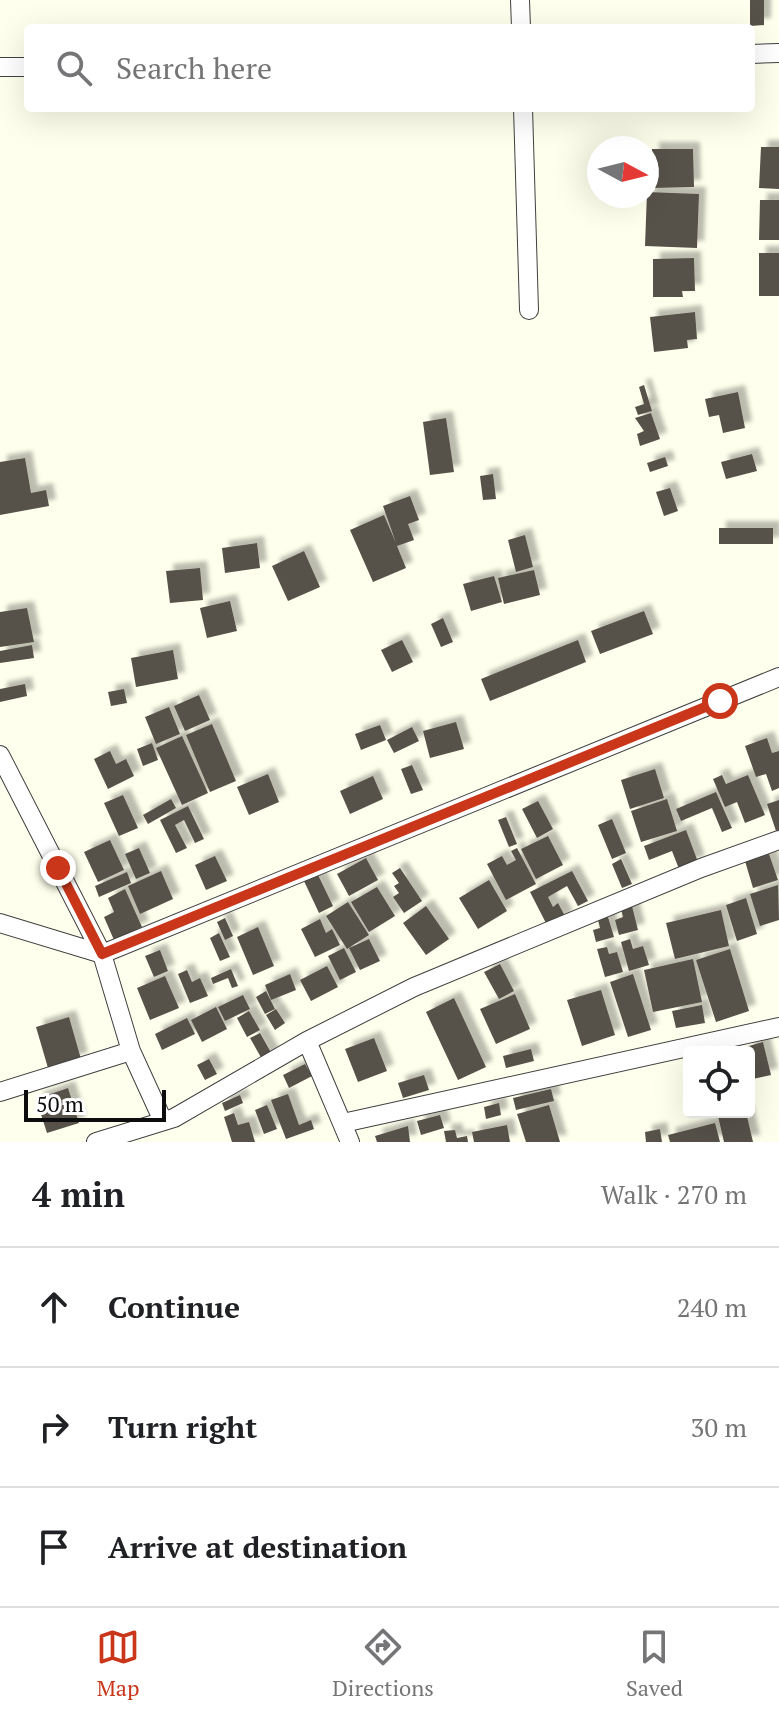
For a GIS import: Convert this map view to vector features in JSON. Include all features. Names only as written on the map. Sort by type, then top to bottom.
[{"type":"street","points":[[520,0],[521,24]]},
{"type":"street","points":[[755,54],[779,53]]},
{"type":"street","points":[[0,67],[24,67]]},
{"type":"street","points":[[523,112],[529,310]]},
{"type":"street","points":[[0,923],[102,954],[779,677]]},
{"type":"street","points":[[0,755],[102,954],[131,1051],[163,1121]]},
{"type":"street","points":[[96,1142],[163,1121],[307,1041],[414,987],[701,868],[779,840]]},
{"type":"street","points":[[343,1123],[779,1027]]},
{"type":"street","points":[[307,1041],[350,1142]]},
{"type":"street","points":[[0,1092],[131,1051]]},
{"type":"building","points":[[750,0],[764,0],[764,25],[750,24]]},
{"type":"building","points":[[761,147],[779,147],[779,189],[759,188]]},
{"type":"building","points":[[659,149],[693,149],[694,187],[659,188]]},
{"type":"building","points":[[659,192],[699,194],[697,248],[645,246],[646,208],[659,208]]},
{"type":"building","points":[[760,200],[779,200],[779,240],[759,240]]},
{"type":"building","points":[[759,253],[779,253],[779,296],[759,296]]},
{"type":"building","points":[[694,258],[695,291],[682,291],[683,297],[653,297],[653,259]]},
{"type":"building","points":[[695,312],[697,339],[687,340],[688,348],[654,352],[650,317]]},
{"type":"building","points":[[644,385],[652,411],[638,415],[635,407],[644,404],[639,387]]},
{"type":"building","points":[[738,392],[745,428],[723,433],[719,415],[709,417],[705,399]]},
{"type":"building","points":[[651,413],[660,439],[640,446],[637,434],[644,431],[635,418]]},
{"type":"building","points":[[446,418],[454,472],[430,475],[423,422]]},
{"type":"building","points":[[752,454],[757,471],[726,479],[721,462]]},
{"type":"building","points":[[665,457],[668,466],[650,472],[647,463]]},
{"type":"building","points":[[25,458],[31,493],[46,490],[49,506],[0,515],[0,462]]},
{"type":"building","points":[[493,474],[496,499],[483,500],[480,476]]},
{"type":"building","points":[[670,488],[678,511],[664,516],[656,492]]},
{"type":"building","points":[[410,496],[419,520],[408,524],[414,540],[397,546],[406,568],[373,582],[350,530],[384,515],[396,543],[383,506]]},
{"type":"building","points":[[719,528],[773,528],[773,544],[719,544]]},
{"type":"building","points":[[525,535],[533,567],[516,572],[508,540]]},
{"type":"building","points":[[257,543],[260,568],[225,573],[222,548]]},
{"type":"building","points":[[304,551],[320,587],[288,601],[272,566]]},
{"type":"building","points":[[200,568],[203,600],[170,603],[166,571]]},
{"type":"building","points":[[534,570],[540,595],[504,604],[498,578]]},
{"type":"building","points":[[494,576],[502,602],[471,611],[463,584]]},
{"type":"building","points":[[230,601],[237,631],[207,638],[200,608]]},
{"type":"building","points":[[27,608],[34,642],[0,647],[0,612]]},
{"type":"building","points":[[644,611],[653,634],[600,654],[591,631]]},
{"type":"building","points":[[443,618],[453,642],[441,647],[431,624]]},
{"type":"building","points":[[402,640],[413,662],[392,672],[381,650]]},
{"type":"building","points":[[578,640],[586,662],[490,701],[481,679]]},
{"type":"building","points":[[32,645],[34,658],[0,663],[0,651]]},
{"type":"building","points":[[173,650],[178,679],[136,687],[131,658]]},
{"type":"building","points":[[25,684],[27,696],[0,702],[0,689]]},
{"type":"building","points":[[124,689],[127,703],[111,706],[108,692]]},
{"type":"building","points":[[199,695],[210,720],[185,731],[174,706]]},
{"type":"building","points":[[169,707],[180,734],[156,744],[145,717]]},
{"type":"building","points":[[456,722],[464,749],[430,758],[423,731]]},
{"type":"building","points":[[212,724],[236,781],[210,792],[186,735]]},
{"type":"building","points":[[380,725],[386,740],[361,750],[355,734]]},
{"type":"building","points":[[412,727],[419,741],[394,753],[387,740]]},
{"type":"building","points":[[182,736],[208,793],[182,805],[156,748]]},
{"type":"building","points":[[767,738],[772,753],[779,751],[779,788],[772,791],[766,774],[756,777],[745,746]]},
{"type":"building","points":[[152,743],[158,760],[143,766],[137,749]]},
{"type":"building","points":[[110,751],[116,764],[126,759],[134,776],[108,789],[94,759]]},
{"type":"building","points":[[412,765],[423,790],[411,794],[401,769]]},
{"type":"building","points":[[655,769],[664,798],[630,809],[621,780]]},
{"type":"building","points":[[268,774],[279,802],[249,815],[237,787]]},
{"type":"building","points":[[722,775],[726,784],[748,775],[765,815],[745,823],[737,802],[725,807],[713,779]]},
{"type":"building","points":[[373,776],[383,799],[350,814],[340,791]]},
{"type":"building","points":[[716,792],[732,828],[722,832],[712,808],[681,821],[676,809]]},
{"type":"building","points":[[123,795],[138,828],[119,836],[104,803]]},
{"type":"building","points":[[171,799],[176,808],[148,824],[143,815]]},
{"type":"building","points":[[667,799],[677,831],[641,842],[631,811]]},
{"type":"building","points":[[779,800],[779,830],[776,831],[767,804]]},
{"type":"building","points":[[538,801],[553,829],[537,838],[522,809]]},
{"type":"building","points":[[188,806],[204,839],[195,843],[184,820],[175,825],[187,848],[176,853],[160,820]]},
{"type":"building","points":[[506,817],[517,844],[509,847],[498,820]]},
{"type":"building","points":[[612,819],[626,853],[612,859],[598,825]]},
{"type":"building","points":[[686,830],[698,862],[679,869],[672,851],[649,860],[644,846]]},
{"type":"building","points":[[548,836],[563,865],[536,879],[521,849]]},
{"type":"building","points":[[110,840],[124,870],[98,882],[84,852]]},
{"type":"building","points":[[139,848],[150,873],[136,879],[125,854]]},
{"type":"building","points":[[517,848],[536,884],[506,900],[487,864],[502,856],[507,865],[516,860],[511,851]]},
{"type":"building","points":[[769,854],[778,880],[753,888],[745,861]]},
{"type":"building","points":[[215,856],[227,881],[206,890],[195,865]]},
{"type":"building","points":[[366,858],[378,880],[349,896],[337,874]]},
{"type":"building","points":[[621,859],[632,884],[622,888],[612,864]]},
{"type":"building","points":[[400,868],[422,901],[404,913],[393,897],[399,893],[394,886],[399,883],[392,873]]},
{"type":"building","points":[[161,871],[173,899],[140,914],[128,886]]},
{"type":"building","points":[[572,871],[588,901],[578,906],[567,886],[548,897],[553,907],[558,903],[566,918],[548,927],[530,892]]},
{"type":"building","points":[[127,872],[131,883],[99,897],[95,886]]},
{"type":"building","points":[[318,875],[333,906],[319,913],[304,881]]},
{"type":"building","points":[[489,880],[507,911],[478,929],[459,898]]},
{"type":"building","points":[[778,885],[779,920],[760,926],[750,894]]},
{"type":"building","points":[[377,887],[395,916],[369,932],[351,902]]},
{"type":"building","points":[[125,889],[142,927],[114,940],[104,917],[114,912],[108,898]]},
{"type":"building","points":[[746,898],[757,934],[737,941],[726,905]]},
{"type":"building","points":[[348,902],[369,935],[347,949],[326,916]]},
{"type":"building","points":[[426,906],[449,939],[426,955],[403,923]]},
{"type":"building","points":[[632,906],[638,930],[619,935],[615,920],[623,917],[621,909]]},
{"type":"building","points":[[721,910],[729,946],[675,959],[666,923]]},
{"type":"building","points":[[608,917],[614,937],[596,942],[593,930],[600,928],[598,920]]},
{"type":"building","points":[[225,918],[233,936],[225,940],[217,922]]},
{"type":"building","points":[[320,919],[326,933],[332,929],[340,945],[315,957],[301,929]]},
{"type":"building","points":[[258,927],[274,966],[253,975],[237,937]]},
{"type":"building","points":[[219,933],[230,957],[220,961],[210,938]]},
{"type":"building","points":[[369,939],[380,961],[360,970],[349,948]]},
{"type":"building","points":[[630,939],[633,949],[643,946],[649,965],[629,971],[621,942]]},
{"type":"building","points":[[607,947],[609,954],[617,952],[623,972],[605,977],[597,949]]},
{"type":"building","points":[[344,948],[356,972],[340,980],[328,956]]},
{"type":"building","points":[[730,949],[749,1011],[716,1022],[696,960]]},
{"type":"building","points":[[160,950],[168,971],[154,977],[145,956]]},
{"type":"building","points":[[693,959],[702,1002],[653,1012],[644,970]]},
{"type":"building","points":[[500,964],[514,991],[499,999],[484,972]]},
{"type":"building","points":[[327,966],[338,987],[311,1001],[300,980]]},
{"type":"building","points":[[231,969],[238,986],[232,988],[228,978],[213,984],[211,978]]},
{"type":"building","points":[[187,970],[192,982],[200,978],[208,996],[190,1003],[178,974]]},
{"type":"building","points":[[290,974],[296,990],[271,1000],[265,985]]},
{"type":"building","points":[[633,974],[651,1030],[628,1037],[610,982]]},
{"type":"building","points":[[165,976],[179,1008],[150,1020],[137,988]]},
{"type":"building","points":[[601,990],[615,1035],[582,1046],[567,1000]]},
{"type":"building","points":[[266,991],[275,1009],[265,1014],[256,997]]},
{"type":"building","points":[[515,994],[530,1029],[496,1044],[480,1009]]},
{"type":"building","points":[[243,995],[250,1009],[225,1021],[218,1007]]},
{"type":"building","points":[[454,998],[486,1067],[458,1080],[426,1012]]},
{"type":"building","points":[[702,1005],[705,1023],[676,1028],[672,1011]]},
{"type":"building","points":[[216,1007],[227,1029],[202,1042],[191,1020]]},
{"type":"building","points":[[276,1009],[285,1023],[275,1030],[266,1015]]},
{"type":"building","points":[[249,1011],[260,1030],[247,1037],[237,1018]]},
{"type":"building","points":[[69,1017],[81,1059],[48,1068],[36,1027]]},
{"type":"building","points":[[187,1018],[195,1034],[162,1050],[155,1034]]},
{"type":"building","points":[[260,1033],[273,1056],[263,1061],[250,1038]]},
{"type":"building","points":[[374,1038],[387,1071],[358,1082],[345,1049]]},
{"type":"building","points":[[763,1042],[771,1075],[755,1079],[755,1046],[749,1046]]},
{"type":"building","points":[[531,1049],[534,1061],[506,1068],[503,1056]]},
{"type":"building","points":[[209,1059],[217,1074],[205,1080],[197,1065]]},
{"type":"building","points":[[305,1064],[312,1076],[289,1088],[283,1075]]},
{"type":"building","points":[[424,1075],[429,1090],[403,1098],[398,1083]]},
{"type":"building","points":[[68,1088],[79,1123],[47,1133],[36,1099]]},
{"type":"building","points":[[551,1089],[554,1101],[516,1110],[513,1098]]},
{"type":"building","points":[[288,1094],[299,1125],[311,1120],[314,1129],[286,1139],[271,1100]]},
{"type":"building","points":[[240,1095],[243,1103],[225,1111],[222,1103]]},
{"type":"building","points":[[499,1103],[501,1115],[486,1119],[484,1107]]},
{"type":"building","points":[[267,1105],[277,1129],[264,1134],[255,1110]]},
{"type":"building","points":[[549,1105],[560,1142],[526,1142],[517,1114]]},
{"type":"building","points":[[234,1113],[238,1125],[249,1122],[255,1142],[232,1142],[224,1117]]},
{"type":"building","points":[[440,1115],[444,1128],[421,1135],[417,1121]]},
{"type":"building","points":[[718,1118],[747,1118],[753,1142],[724,1142]]},
{"type":"building","points":[[715,1123],[720,1142],[670,1142],[668,1135]]},
{"type":"building","points":[[507,1125],[510,1142],[474,1142],[472,1132]]},
{"type":"building","points":[[408,1126],[410,1142],[377,1142],[375,1136]]},
{"type":"building","points":[[660,1129],[662,1142],[646,1142],[645,1132]]},
{"type":"building","points":[[455,1130],[457,1138],[467,1136],[468,1142],[446,1142],[444,1131]]},
{"type":"route","points":[[58,868],[102,954],[720,701]]}]
